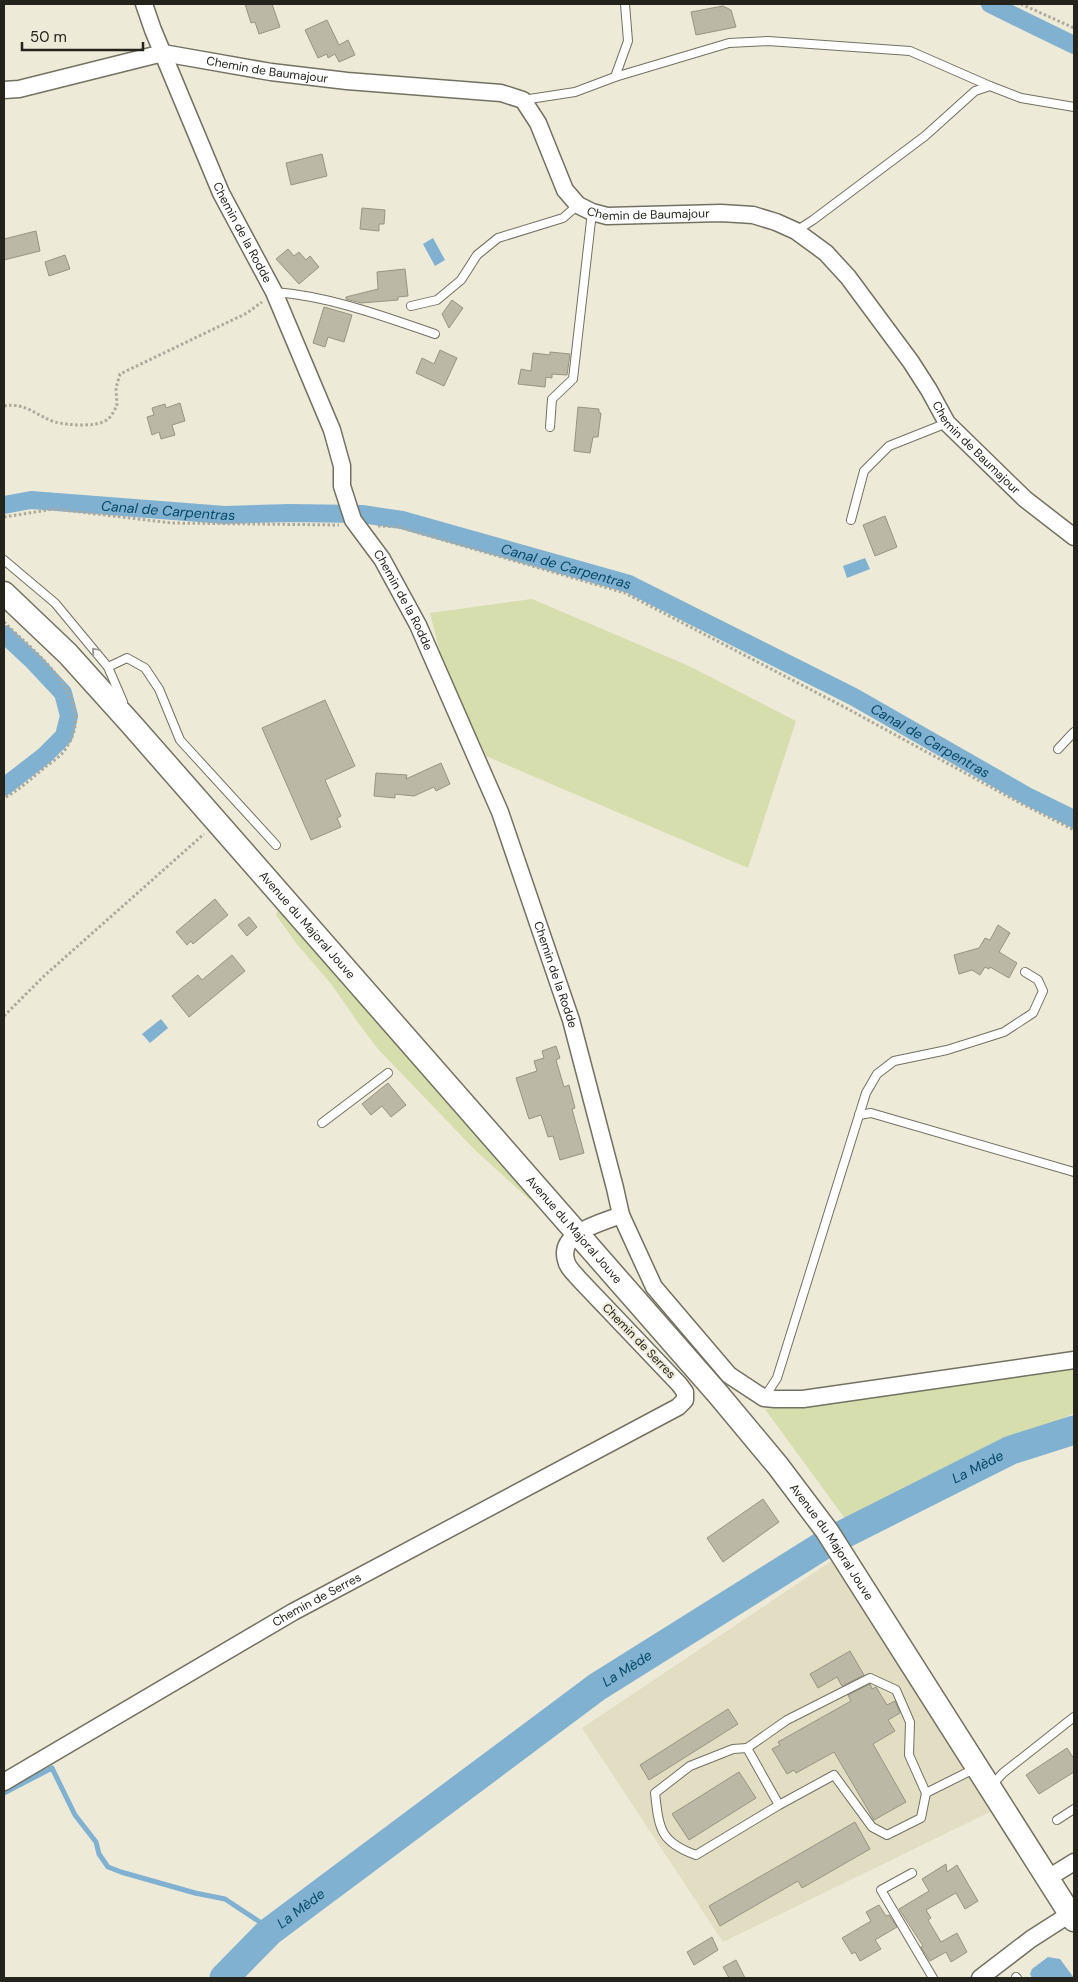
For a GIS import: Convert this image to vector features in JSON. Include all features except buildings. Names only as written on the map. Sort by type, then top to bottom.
[{"type":"main road","name":"Avenue du Majoral Jouve","points":[[4,593],[68,654],[132,725],[756,1439],[827,1531],[978,1766],[1072,1917]]},
{"type":"street","name":"Chemin de la Rodde","points":[[144,4],[221,193],[274,292],[332,430],[342,466],[342,486],[354,523],[382,559],[418,625],[500,812],[571,1020],[621,1216]]},
{"type":"street","name":"Chemin de Baumajour","points":[[4,90],[19,89],[163,53],[271,72],[347,81],[501,93],[524,100],[538,123],[565,190],[585,209],[607,216],[721,213],[752,215],[776,222],[796,231],[826,253],[848,277],[911,362],[930,390],[947,423],[1025,499],[1074,537]]},
{"type":"street","points":[[577,1234],[621,1216],[654,1288],[729,1375],[764,1398],[775,1400],[803,1399],[1074,1360]]},
{"type":"street","name":"Chemin de Serres","points":[[4,1782],[293,1612],[678,1407],[684,1400],[685,1392],[679,1384],[579,1279],[566,1260],[565,1248],[570,1239],[577,1234]]},
{"type":"street","points":[[1048,1878],[1074,1862]]},
{"type":"street","points":[[980,1978],[1031,1939],[1072,1917]]},
{"type":"lane","points":[[615,77],[628,41],[625,4]]},
{"type":"lane","points":[[524,100],[575,92],[615,77],[729,44],[768,41],[910,51],[1021,98],[1074,107]]},
{"type":"lane","points":[[796,231],[814,220],[925,136],[975,91],[990,86]]},
{"type":"lane","points":[[411,306],[437,300],[461,280],[477,254],[498,238],[564,218],[585,209],[573,379],[552,399],[550,427]]},
{"type":"lane","points":[[274,292],[296,294],[379,314],[435,334]]},
{"type":"lane","points":[[851,520],[864,471],[889,446],[947,423]]},
{"type":"lane","points":[[4,560],[55,603],[108,667],[132,725]]},
{"type":"lane","points":[[108,667],[127,658],[145,668],[159,689],[180,740],[276,845]]},
{"type":"lane","points":[[1058,749],[1074,732]]},
{"type":"lane","points":[[764,1398],[777,1378],[866,1093],[877,1074],[894,1061],[947,1050],[1004,1032],[1033,1012],[1042,992],[1038,980],[1026,972]]},
{"type":"lane","points":[[322,1124],[388,1073]]},
{"type":"lane","points":[[859,1115],[871,1113],[1074,1172]]},
{"type":"lane","points":[[870,1678],[896,1690],[910,1722],[909,1755],[926,1793],[921,1818],[887,1835],[872,1827],[834,1775],[779,1805],[696,1855],[677,1848],[661,1830],[655,1793],[690,1766],[733,1750],[747,1748],[786,1720],[838,1696],[870,1678]]},
{"type":"lane","points":[[990,1786],[1003,1773],[1074,1717]]},
{"type":"lane","points":[[747,1748],[779,1805]]},
{"type":"lane","points":[[926,1793],[978,1766]]},
{"type":"lane","points":[[1057,1820],[1074,1809]]},
{"type":"lane","points":[[912,1873],[881,1890],[933,1978]]},
{"type":"path","points":[[1021,4],[1074,28]]},
{"type":"path","points":[[4,406],[14,404],[36,411],[54,422],[85,426],[107,420],[117,406],[116,388],[120,374],[247,313],[274,292]]},
{"type":"path","points":[[4,517],[54,510],[172,523],[354,523],[398,527],[625,594],[848,709],[1020,803],[1074,830]]},
{"type":"path","points":[[4,622],[60,678],[69,691],[74,703],[75,719],[73,736],[63,752],[15,792],[4,798]]},
{"type":"path","points":[[4,1016],[44,976],[218,822]]},
{"type":"shaded area","points":[[833,1560],[990,1812],[723,1942],[582,1728]]},
{"type":"green space","points":[[532,599],[689,666],[796,721],[748,868],[486,756],[441,656],[430,613]]},
{"type":"green space","points":[[278,910],[372,1015],[531,1198],[530,1200],[476,1151],[378,1049],[332,985],[296,943],[276,915]]},
{"type":"green space","points":[[1074,1366],[1074,1413],[846,1520],[765,1409]]},
{"type":"water","points":[[433,238],[445,260],[435,266],[423,244]]},
{"type":"water","points":[[865,558],[870,569],[847,578],[843,566]]},
{"type":"water","points":[[161,1019],[168,1028],[150,1043],[142,1034]]},
{"type":"water","points":[[1048,1957],[1060,1959],[1074,1978],[1032,1978],[1030,1974],[1032,1969]]},
{"type":"waterway","name":"Canal de Carpentras","points":[[990,4],[1074,45]]},
{"type":"waterway","name":"Canal de Carpentras","points":[[4,505],[31,500],[225,515],[289,513],[362,514],[402,520],[629,584],[854,697],[1027,796],[1074,819]]},
{"type":"waterway","name":"Canal de Carpentras","points":[[4,634],[63,693],[69,716],[64,736],[44,756],[4,787]]},
{"type":"waterway","name":"La Mède","points":[[224,1978],[269,1932],[597,1687],[830,1541],[1011,1450],[1074,1430]]},
{"type":"waterway","points":[[4,1793],[52,1768],[75,1815],[96,1842],[99,1854],[108,1867],[195,1893],[225,1899],[272,1930]]}]
